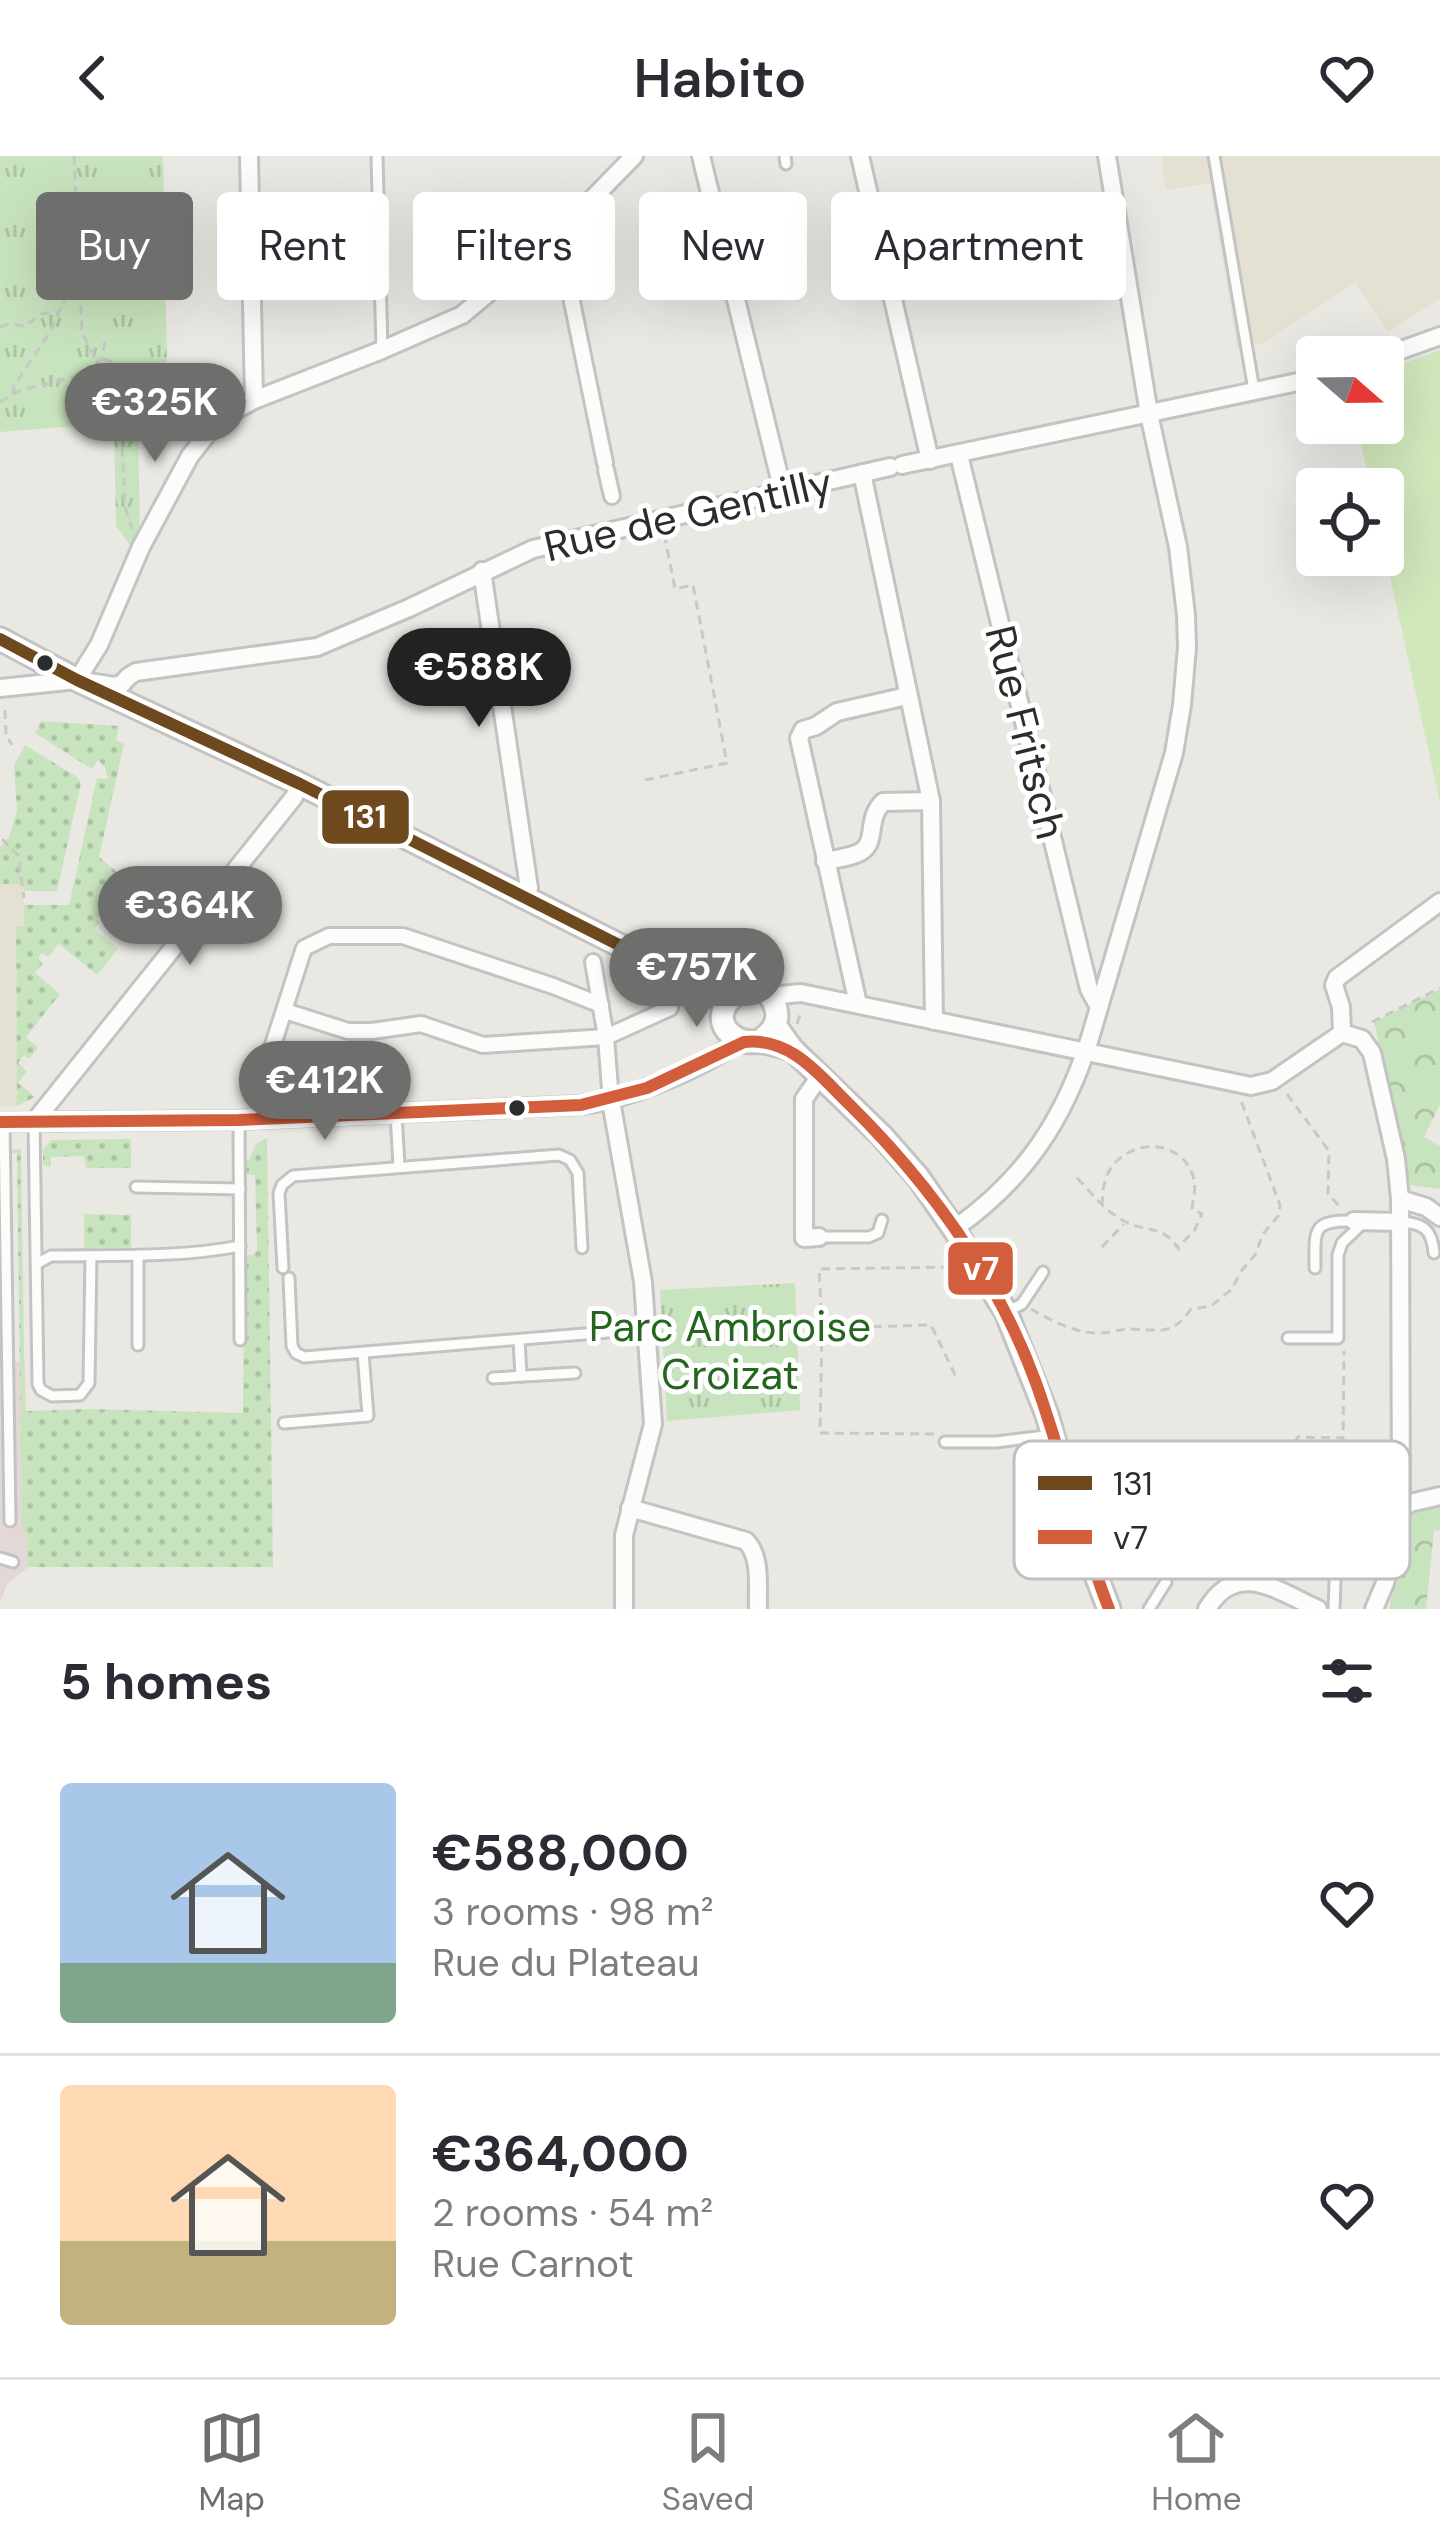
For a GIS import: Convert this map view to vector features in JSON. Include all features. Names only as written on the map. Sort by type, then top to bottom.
[{"type":"street","points":[[249,156],[254,400]]},
{"type":"street","points":[[599,192],[634,156]]},
{"type":"street","points":[[701,156],[783,492]]},
{"type":"street","points":[[860,156],[930,460]]},
{"type":"street","points":[[955,1229],[994,1199],[1033,1156],[1064,1108],[1086,1052],[1174,753],[1185,679],[1183,580],[1149,414],[1107,156]]},
{"type":"street","points":[[77,680],[99,645],[141,547],[203,436],[219,419],[254,400],[461,315],[479,300]]},
{"type":"street","points":[[571,300],[612,496]]},
{"type":"street","points":[[1404,349],[1440,336]]},
{"type":"street","name":"Rue de Gentilly","points":[[0,688],[77,680],[114,686],[136,672],[317,647],[533,549],[862,473],[1296,382]]},
{"type":"street","name":"Rue Fritsch","points":[[958,455],[1089,989],[1099,1007]]},
{"type":"street","points":[[862,473],[931,801],[934,1021]]},
{"type":"street","points":[[482,572],[528,883],[525,896]]},
{"type":"street","points":[[0,640],[300,784],[728,1000]]},
{"type":"street","points":[[857,1004],[800,734],[837,712],[907,696]]},
{"type":"street","points":[[34,1122],[300,784]]},
{"type":"street","points":[[825,861],[865,849],[871,839],[871,818],[883,802],[931,801]]},
{"type":"street","points":[[1342,1033],[1334,982],[1440,902]]},
{"type":"street","points":[[272,1093],[270,1054],[304,948],[329,936],[404,936],[601,1006]]},
{"type":"street","points":[[593,962],[611,1101],[643,1282],[652,1424],[624,1535],[624,1609]]},
{"type":"street","points":[[2,1122],[239,1120],[611,1101],[758,1035],[777,1011],[761,991],[743,989],[728,1000],[724,1023],[731,1034],[758,1035],[792,1049],[918,1178],[1014,1308],[1055,1441]]},
{"type":"street","points":[[769,996],[801,993],[1245,1085],[1272,1081],[1342,1033]]},
{"type":"street","points":[[286,1011],[348,1031],[422,1024],[484,1045],[606,1037],[670,1008]]},
{"type":"street","points":[[1342,1033],[1362,1039],[1372,1053],[1396,1159],[1401,1441]]},
{"type":"street","points":[[819,1238],[804,1238],[804,1099],[820,1076]]},
{"type":"street","points":[[1400,1199],[1440,1217]]},
{"type":"street","points":[[1359,1221],[1400,1222]]},
{"type":"street","points":[[1410,1503],[1440,1496]]},
{"type":"street","points":[[630,1508],[746,1540],[757,1562],[758,1609]]},
{"type":"street","points":[[1097,1579],[1108,1609]]},
{"type":"street","points":[[1374,1609],[1386,1579]]},
{"type":"street","points":[[1207,1609],[1229,1584],[1252,1582],[1318,1609]]},
{"type":"lane","points":[[377,156],[382,350]]},
{"type":"lane","points":[[1214,156],[1254,391]]},
{"type":"lane","points":[[396,1114],[399,1166]]},
{"type":"lane","points":[[239,1120],[240,1340]]},
{"type":"lane","points":[[2,1122],[10,1521]]},
{"type":"lane","points":[[34,1122],[38,1384],[52,1396],[80,1395],[89,1383],[91,1256]]},
{"type":"lane","points":[[582,1249],[578,1173],[570,1160],[559,1155],[302,1173],[286,1180],[279,1193],[296,1353],[308,1357],[647,1329]]},
{"type":"lane","points":[[136,1187],[239,1189]]},
{"type":"lane","points":[[819,1238],[869,1237],[878,1233],[883,1220]]},
{"type":"lane","points":[[1315,1268],[1315,1238],[1321,1226],[1331,1221],[1359,1221]]},
{"type":"lane","points":[[1288,1338],[1338,1338],[1338,1255],[1359,1221]]},
{"type":"lane","points":[[1400,1222],[1428,1229],[1434,1253]]},
{"type":"lane","points":[[38,1263],[50,1256],[215,1251],[240,1246]]},
{"type":"lane","points":[[138,1255],[138,1345]]},
{"type":"lane","points":[[1014,1308],[1043,1272]]},
{"type":"lane","points":[[518,1340],[520,1376]]},
{"type":"lane","points":[[284,1423],[368,1416],[363,1353]]},
{"type":"lane","points":[[494,1378],[574,1373]]},
{"type":"lane","points":[[946,1442],[1053,1435]]},
{"type":"lane","points":[[0,1558],[13,1562]]},
{"type":"lane","points":[[1334,1609],[1335,1579]]},
{"type":"lane","points":[[1149,1609],[1166,1582]]},
{"type":"path","points":[[74,156],[76,192]]},
{"type":"path","points":[[13,394],[64,300]]},
{"type":"path","points":[[80,300],[82,332],[118,406],[124,507],[141,547]]},
{"type":"path","points":[[0,327],[25,326],[41,314],[59,311]]},
{"type":"path","points":[[0,402],[73,377],[99,360],[105,341]]},
{"type":"path","points":[[99,360],[134,369]]},
{"type":"path","points":[[108,387],[132,397]]},
{"type":"path","points":[[645,780],[727,763],[692,585],[674,589],[667,550]]},
{"type":"path","points":[[5,710],[6,735],[12,745]]},
{"type":"path","points":[[2,839],[19,855],[24,898]]},
{"type":"path","points":[[1372,1022],[1440,988]]},
{"type":"path","points":[[1272,1081],[1329,1150],[1328,1194],[1359,1221]]},
{"type":"path","points":[[1014,1308],[1095,1334],[1161,1331],[1182,1322],[1191,1309],[1211,1306],[1231,1290],[1279,1215],[1280,1205],[1240,1101],[1245,1085]]},
{"type":"path","points":[[1102,1205],[1111,1168],[1126,1154],[1143,1145],[1180,1156],[1195,1184],[1192,1209],[1202,1214],[1178,1247]]},
{"type":"path","points":[[1077,1178],[1102,1205],[1126,1222],[1161,1231],[1182,1254]]},
{"type":"path","points":[[1102,1247],[1126,1222]]},
{"type":"path","points":[[946,1442],[932,1433],[820,1433],[819,1269],[955,1267],[971,1255]]},
{"type":"path","points":[[822,1328],[931,1325],[958,1381]]},
{"type":"path","points":[[1338,1338],[1344,1338],[1343,1441]]},
{"type":"path","points":[[1295,1441],[1298,1437],[1343,1438]]},
{"type":"shaded area","points":[[1161,156],[1440,156],[1440,299],[1388,332],[1355,283],[1262,344],[1237,347],[1210,183],[1166,190]]},
{"type":"shaded area","points":[[0,884],[23,884],[24,926],[16,927],[17,1106],[0,1106]]},
{"type":"shaded area","points":[[25,1361],[28,1567],[7,1584],[0,1603],[0,1362]]},
{"type":"green space","points":[[0,156],[163,156],[164,192],[36,192],[36,300],[166,300],[168,418],[138,421],[140,535],[133,549],[116,526],[114,423],[0,432]]},
{"type":"green space","points":[[1440,350],[1440,803],[1390,576],[1404,576],[1404,468],[1366,468],[1361,444],[1404,444],[1404,363]]},
{"type":"green space","points":[[41,721],[119,726],[116,740],[124,744],[99,857],[178,923],[157,908],[143,910],[146,914],[141,920],[114,898],[94,929],[118,949],[97,975],[59,944],[48,957],[42,953],[38,958],[43,963],[35,973],[60,994],[26,1037],[38,1048],[18,1063],[27,1071],[18,1083],[35,1097],[17,1106],[16,926],[24,926],[24,905],[69,905],[97,778],[108,779],[98,760],[92,769],[35,733]]},
{"type":"green space","points":[[25,745],[81,783],[57,891],[24,891],[23,884],[0,884],[0,847],[9,837],[17,811],[14,766]]},
{"type":"green space","points":[[1440,989],[1440,1104],[1424,1137],[1440,1146],[1440,1189],[1410,1185],[1374,1022]]},
{"type":"green space","points":[[267,1138],[273,1567],[28,1567],[27,1533],[22,1532],[17,1153],[9,1150],[21,1149],[25,1411],[243,1413],[244,1255],[257,1250],[255,1175],[244,1174],[244,1160]]},
{"type":"green space","points":[[131,1139],[131,1168],[86,1168],[84,1156],[51,1157],[51,1167],[43,1165],[43,1150],[51,1140]]},
{"type":"green space","points":[[84,1214],[131,1215],[131,1250],[84,1250]]},
{"type":"green space","name":"Parc Ambroise Croizat","points":[[795,1283],[800,1410],[667,1421],[660,1290]]},
{"type":"green space","points":[[1440,1500],[1440,1530],[1434,1531],[1426,1609],[1389,1609],[1396,1579],[1410,1579],[1411,1508]]},
{"type":"transit line","name":"131","points":[[0,639],[728,1000]]},
{"type":"transit line","name":"v7","points":[[0,1122],[239,1120],[581,1105],[647,1088],[744,1042],[776,1046],[815,1070],[879,1135],[958,1233],[1020,1344],[1055,1441]]},
{"type":"transit line","name":"v7","points":[[1098,1579],[1109,1609]]}]
